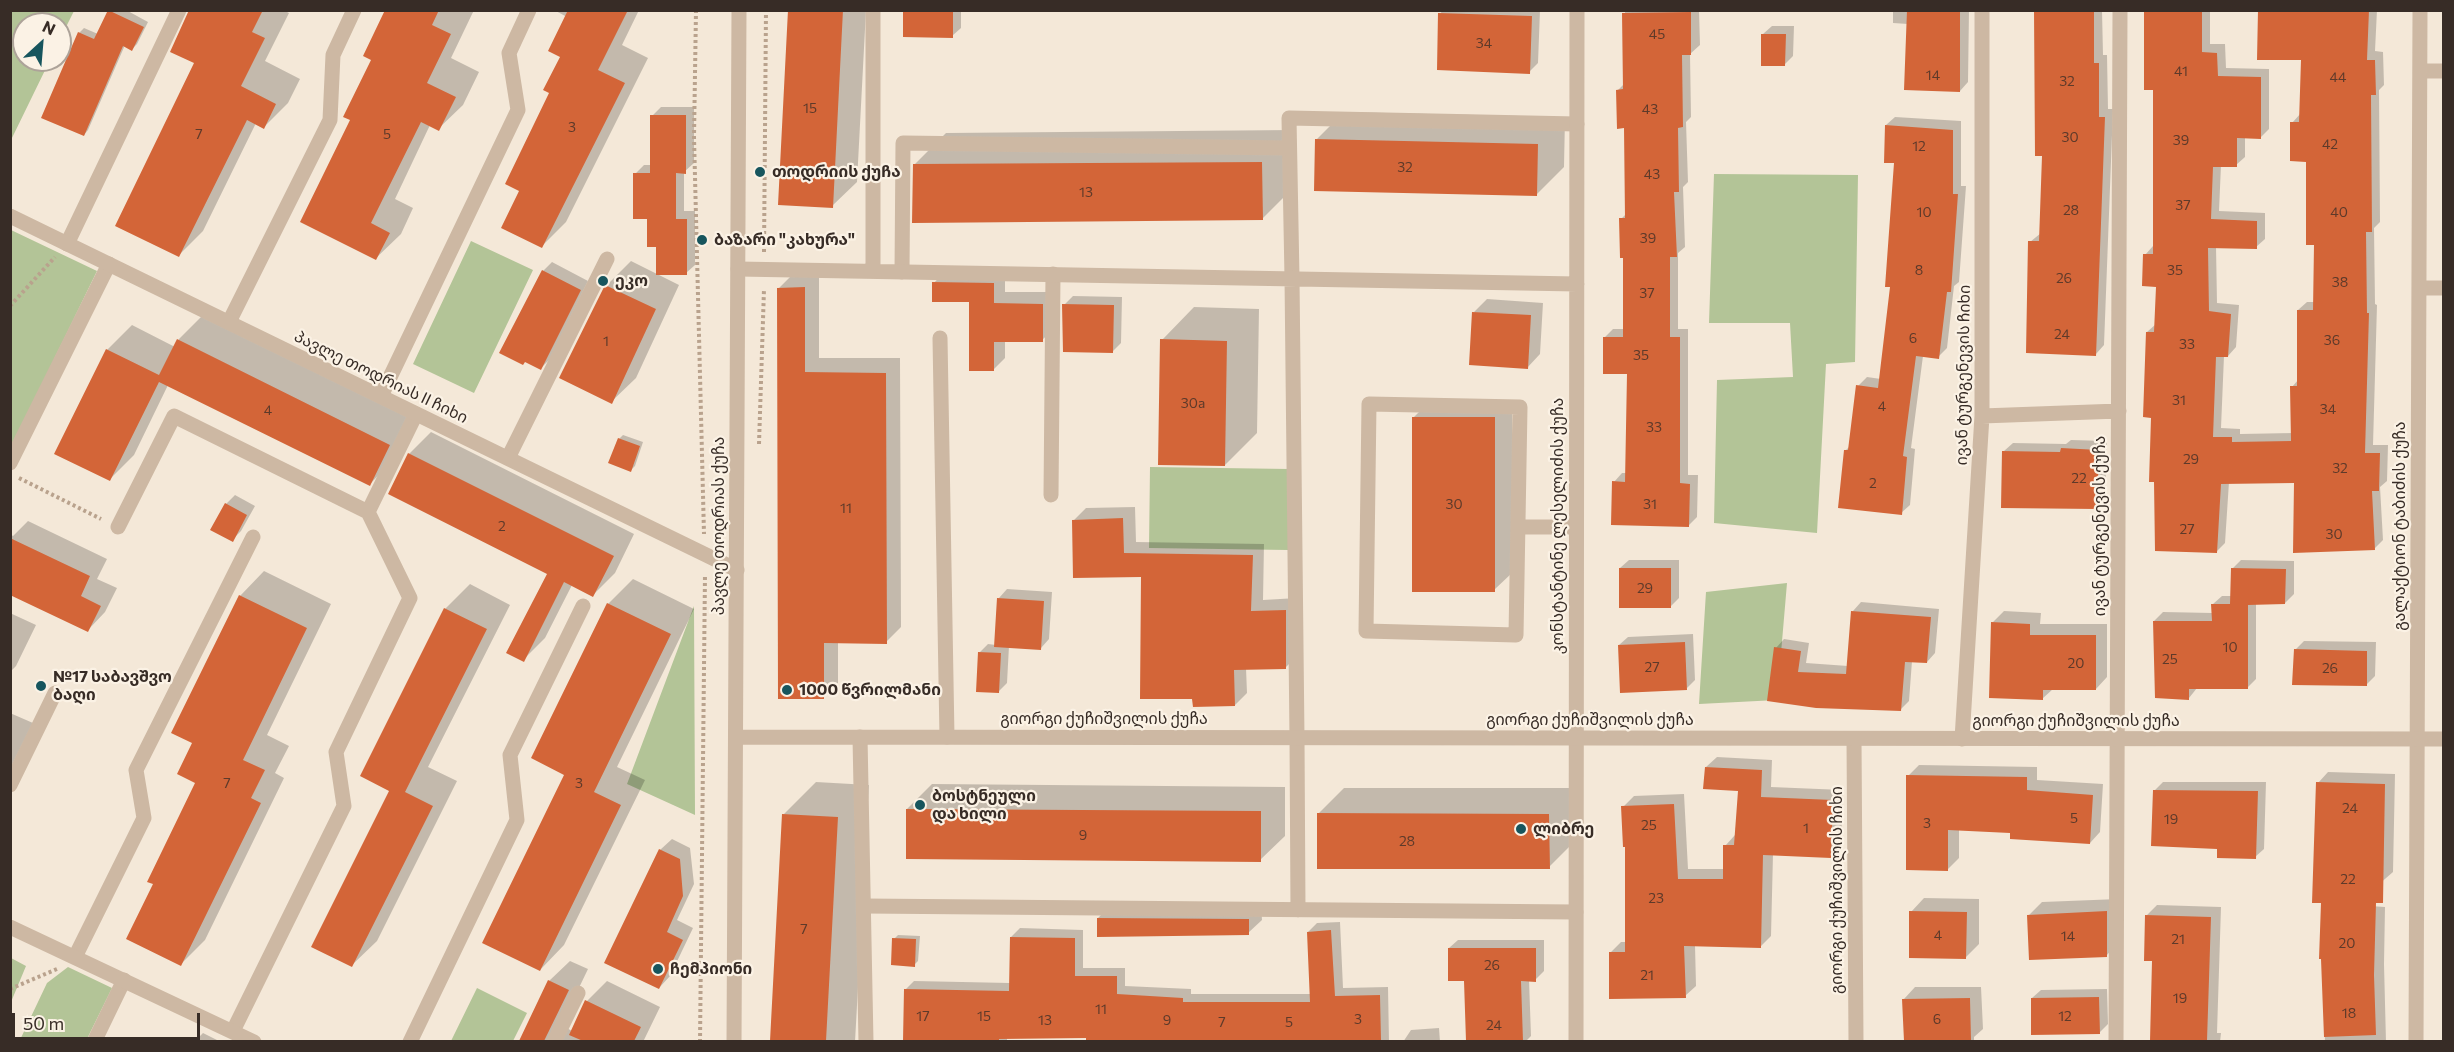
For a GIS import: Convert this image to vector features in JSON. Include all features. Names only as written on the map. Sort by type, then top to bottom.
[{"type":"street","points":[[68,244],[179,10]]},
{"type":"street","points":[[229,322],[330,120],[333,55],[354,10]]},
{"type":"street","points":[[381,396],[518,110],[509,52],[529,10]]},
{"type":"street","name":"პავლე თოდრიას ქუჩა","points":[[734,1041],[739,10]]},
{"type":"street","points":[[873,10],[873,271]]},
{"type":"street","name":"კონსტანტინე ლესელიძის ქუჩა","points":[[1576,1041],[1577,10]]},
{"type":"street","name":"ივან ტურგენევის ჩიხი","points":[[1962,739],[1982,416],[1982,10]]},
{"type":"street","name":"ივან ტურგენევის ქუჩა","points":[[2116,1041],[2120,10]]},
{"type":"street","name":"გალაქტიონ ტაბიძის ქუჩა","points":[[2416,1041],[2420,10]]},
{"type":"street","points":[[2420,71],[2444,71]]},
{"type":"street","points":[[1298,910],[1289,118],[1577,124]]},
{"type":"street","points":[[902,272],[903,143],[1289,148]]},
{"type":"street","name":"პავლე თოდრიას II ჩიხი","points":[[10,216],[737,570]]},
{"type":"street","points":[[508,459],[607,259]]},
{"type":"street","points":[[10,463],[109,264]]},
{"type":"street","points":[[738,269],[1577,284]]},
{"type":"street","points":[[1051,495],[1053,274]]},
{"type":"street","points":[[2419,288],[2444,288]]},
{"type":"street","points":[[940,338],[947,738]]},
{"type":"street","points":[[1370,404],[1520,407],[1518,527],[1516,635],[1366,632],[1370,404]]},
{"type":"street","points":[[1982,416],[2119,411]]},
{"type":"street","points":[[368,512],[416,414]]},
{"type":"street","points":[[118,527],[174,416],[368,512],[410,598],[336,752],[344,806],[233,1032]]},
{"type":"street","points":[[1518,527],[1576,527]]},
{"type":"street","points":[[75,957],[144,818],[136,770],[253,537]]},
{"type":"street","points":[[410,1041],[517,820],[510,755],[583,606]]},
{"type":"street","points":[[10,786],[55,693]]},
{"type":"street","name":"გიორგი ქუჩიშვილის ქუჩა","points":[[736,737],[2444,739]]},
{"type":"street","points":[[860,737],[866,1041]]},
{"type":"street","name":"გიორგი ქუჩიშვილის ჩიხი","points":[[1854,739],[1856,1041]]},
{"type":"street","points":[[864,906],[1576,912]]},
{"type":"street","points":[[10,927],[254,1041]]},
{"type":"street","points":[[94,1041],[124,980]]},
{"type":"street","points":[[554,1041],[578,993]]},
{"type":"path","points":[[696,10],[694,138],[705,554],[699,1041]]},
{"type":"path","points":[[10,306],[68,244]]},
{"type":"path","points":[[10,474],[118,527]]},
{"type":"path","points":[[10,989],[51,973],[75,957]]},
{"type":"green space","points":[[11,10],[74,11],[72,15],[72,12],[12,12],[12,72],[44,72],[11,140]]},
{"type":"green space","points":[[1714,174],[1858,175],[1855,362],[1826,364],[1817,533],[1714,523],[1717,380],[1793,377],[1790,323],[1709,323]]},
{"type":"green space","points":[[11,230],[97,271],[11,448]]},
{"type":"green space","points":[[471,241],[533,270],[474,393],[413,364]]},
{"type":"green space","points":[[1150,467],[1289,469],[1288,550],[1149,548]]},
{"type":"green space","points":[[1787,583],[1777,700],[1699,704],[1706,592]]},
{"type":"green space","points":[[694,606],[695,815],[627,784]]},
{"type":"green space","points":[[11,958],[26,966],[11,1002]]},
{"type":"green space","points":[[68,967],[112,988],[86,1041],[19,1042],[47,983]]},
{"type":"green space","points":[[477,988],[527,1013],[513,1041],[451,1041]]},
{"type":"building","points":[[108,10],[144,27],[132,51],[123,46],[84,136],[41,118],[61,72],[72,72],[72,46],[78,32],[94,39]]},
{"type":"building","points":[[189,10],[263,10],[252,32],[265,38],[241,86],[276,104],[264,129],[247,120],[179,257],[115,226],[194,63],[170,52]]},
{"type":"building","points":[[385,10],[439,10],[432,25],[451,34],[427,83],[456,97],[439,131],[421,122],[371,223],[390,233],[376,260],[300,222],[350,120],[343,117],[371,60],[363,56]]},
{"type":"building","points":[[568,10],[628,10],[598,70],[625,83],[542,248],[501,228],[519,191],[505,184],[549,93],[543,90],[560,57],[548,51]]},
{"type":"building","points":[[788,10],[843,10],[833,208],[778,205]]},
{"type":"building","points":[[903,10],[953,10],[953,38],[903,37]]},
{"type":"building","points":[[1907,10],[1960,10],[1960,92],[1904,90]]},
{"type":"building","points":[[2034,10],[2094,10],[2094,63],[2099,63],[2099,117],[2105,117],[2096,356],[2026,353],[2028,241],[2039,241],[2042,156],[2035,156]]},
{"type":"building","points":[[2144,10],[2202,10],[2202,52],[2217,53],[2218,76],[2261,77],[2261,139],[2237,138],[2237,167],[2213,167],[2211,219],[2257,221],[2257,249],[2208,248],[2209,311],[2231,314],[2228,357],[2216,357],[2213,437],[2232,437],[2232,442],[2291,441],[2290,386],[2297,386],[2297,310],[2313,310],[2314,245],[2306,245],[2306,162],[2290,161],[2290,122],[2299,122],[2301,60],[2257,60],[2258,10],[2369,10],[2367,60],[2375,60],[2376,95],[2371,95],[2372,232],[2366,232],[2367,313],[2369,313],[2365,453],[2380,453],[2379,491],[2372,491],[2375,550],[2293,553],[2294,483],[2221,484],[2217,553],[2155,551],[2154,482],[2149,482],[2151,418],[2143,417],[2146,332],[2154,332],[2156,287],[2142,286],[2143,254],[2153,254],[2153,90],[2144,90]]},
{"type":"building","points":[[1691,12],[1691,55],[1682,55],[1683,127],[1678,128],[1679,192],[1674,192],[1677,257],[1670,257],[1670,337],[1680,337],[1680,483],[1690,484],[1689,527],[1611,525],[1612,481],[1625,482],[1627,374],[1603,374],[1603,337],[1623,337],[1623,258],[1620,258],[1619,218],[1625,218],[1624,128],[1617,129],[1616,90],[1623,89],[1622,13]]},
{"type":"building","points":[[1438,13],[1532,16],[1530,74],[1437,70]]},
{"type":"building","points":[[1761,34],[1786,34],[1785,66],[1761,66]]},
{"type":"building","points":[[650,115],[686,115],[686,174],[676,173],[676,219],[687,219],[687,275],[656,275],[656,247],[647,247],[647,219],[633,219],[633,173],[650,173]]},
{"type":"building","points":[[1885,125],[1953,130],[1953,194],[1958,194],[1951,292],[1947,292],[1939,359],[1916,356],[1903,456],[1907,457],[1902,515],[1838,508],[1844,450],[1848,450],[1856,385],[1878,388],[1890,287],[1885,287],[1894,163],[1884,163]]},
{"type":"building","points":[[1315,139],[1538,144],[1537,196],[1314,191]]},
{"type":"building","points":[[1262,162],[1263,220],[912,223],[913,164]]},
{"type":"building","points":[[542,270],[581,290],[541,370],[525,362],[523,365],[499,353]]},
{"type":"building","points":[[932,282],[994,283],[994,303],[1043,304],[1043,342],[994,342],[994,371],[969,371],[969,302],[932,302]]},
{"type":"building","points":[[605,285],[656,309],[612,404],[559,378]]},
{"type":"building","points":[[805,287],[805,372],[886,373],[887,644],[824,643],[824,699],[778,699],[777,288]]},
{"type":"building","points":[[1062,304],[1114,305],[1113,353],[1063,352]]},
{"type":"building","points":[[1472,312],[1531,315],[1528,369],[1469,365]]},
{"type":"building","points":[[177,339],[390,445],[370,486],[159,382],[110,481],[54,454],[106,349],[159,375]]},
{"type":"building","points":[[1160,339],[1227,341],[1225,466],[1158,465]]},
{"type":"building","points":[[1412,417],[1495,417],[1495,592],[1412,592]]},
{"type":"building","points":[[618,438],[640,446],[631,472],[608,463]]},
{"type":"building","points":[[2061,448],[2099,450],[2097,509],[2001,508],[2002,451],[2060,452]]},
{"type":"building","points":[[408,453],[614,556],[593,597],[564,582],[524,662],[506,653],[547,574],[388,494]]},
{"type":"building","points":[[225,503],[247,515],[233,542],[210,530]]},
{"type":"building","points":[[1123,518],[1124,553],[1253,555],[1251,611],[1286,610],[1286,669],[1234,670],[1235,706],[1193,707],[1192,699],[1140,699],[1141,577],[1073,578],[1072,520]]},
{"type":"building","points":[[10,538],[90,576],[81,596],[101,606],[88,632],[10,595]]},
{"type":"building","points":[[1619,568],[1671,568],[1671,608],[1619,608]]},
{"type":"building","points":[[2231,568],[2286,569],[2285,604],[2248,605],[2248,689],[2189,689],[2189,700],[2155,698],[2153,621],[2212,621],[2211,604],[2230,604]]},
{"type":"building","points":[[239,595],[307,628],[243,760],[265,770],[251,798],[261,803],[181,966],[126,939],[153,884],[147,882],[195,783],[177,774],[192,743],[171,733]]},
{"type":"building","points":[[997,598],[1044,601],[1041,650],[994,647]]},
{"type":"building","points":[[607,603],[671,634],[594,792],[621,805],[540,971],[482,943],[564,775],[531,758]]},
{"type":"building","points":[[444,608],[487,629],[405,792],[433,806],[352,967],[311,947],[389,791],[360,776]]},
{"type":"building","points":[[1851,611],[1931,617],[1927,663],[1905,662],[1901,711],[1816,708],[1767,701],[1774,647],[1801,651],[1798,672],[1846,674]]},
{"type":"building","points":[[1991,622],[2030,624],[2030,635],[2096,635],[2096,690],[2043,690],[2043,700],[1989,698]]},
{"type":"building","points":[[1685,642],[1687,690],[1620,693],[1618,645]]},
{"type":"building","points":[[2294,649],[2367,651],[2367,686],[2292,685]]},
{"type":"building","points":[[978,652],[1001,653],[999,693],[976,692]]},
{"type":"building","points":[[1705,767],[1762,770],[1761,797],[1833,800],[1831,858],[1763,855],[1761,948],[1684,946],[1686,998],[1609,999],[1609,952],[1625,952],[1625,847],[1623,847],[1621,806],[1674,804],[1678,879],[1723,879],[1723,845],[1734,845],[1738,791],[1703,789]]},
{"type":"building","points":[[1906,775],[2027,777],[2027,790],[2093,795],[2090,844],[2010,839],[2010,833],[1948,830],[1948,871],[1906,870]]},
{"type":"building","points":[[2316,782],[2385,784],[2383,903],[2376,903],[2374,975],[2376,1035],[2324,1037],[2321,959],[2319,959],[2321,903],[2312,903]]},
{"type":"building","points":[[2153,790],[2258,791],[2256,859],[2217,858],[2217,849],[2151,846]]},
{"type":"building","points":[[906,809],[1261,811],[1261,862],[906,859]]},
{"type":"building","points":[[1317,813],[1549,814],[1550,869],[1317,869]]},
{"type":"building","points":[[782,814],[838,817],[826,1041],[770,1041]]},
{"type":"building","points":[[659,849],[680,859],[683,896],[667,932],[683,940],[659,989],[604,963]]},
{"type":"building","points":[[1909,911],[1967,912],[1966,959],[1909,958]]},
{"type":"building","points":[[2107,911],[2107,957],[2029,960],[2027,915]]},
{"type":"building","points":[[2145,915],[2211,917],[2207,1041],[2150,1041],[2152,961],[2144,961]]},
{"type":"building","points":[[1097,918],[1249,919],[1249,935],[1097,937]]},
{"type":"building","points":[[1331,930],[1335,996],[1380,995],[1381,1041],[1086,1041],[1086,1038],[903,1041],[904,989],[1009,991],[1010,937],[1075,938],[1075,976],[1117,976],[1117,994],[1183,998],[1183,1002],[1310,1002],[1307,932]]},
{"type":"building","points":[[892,938],[916,939],[915,967],[891,965]]},
{"type":"building","points":[[1448,948],[1536,948],[1536,982],[1521,981],[1523,1041],[1466,1041],[1464,981],[1448,981]]},
{"type":"building","points":[[548,980],[569,990],[544,1041],[519,1041]]},
{"type":"building","points":[[2099,997],[2100,1034],[2031,1035],[2031,998]]},
{"type":"building","points":[[1970,998],[1971,1041],[1904,1041],[1902,999]]},
{"type":"building","points":[[585,1000],[641,1027],[634,1041],[583,1041],[569,1035]]},
{"type":"place","name":"თოდრიის ქუჩა","points":[[760,172]]},
{"type":"place","name":"ბაზარი \"კახურა\"","points":[[702,240]]},
{"type":"place","name":"ეკო","points":[[603,281]]},
{"type":"place","name":"№17 საბავშვო ბაღი","points":[[41,686]]},
{"type":"place","name":"1000 წვრილმანი","points":[[787,690]]},
{"type":"place","name":"ბოსტნეული და ხილი","points":[[920,805]]},
{"type":"place","name":"ლიბრე","points":[[1521,829]]},
{"type":"place","name":"ჩემპიონი","points":[[658,969]]}]
